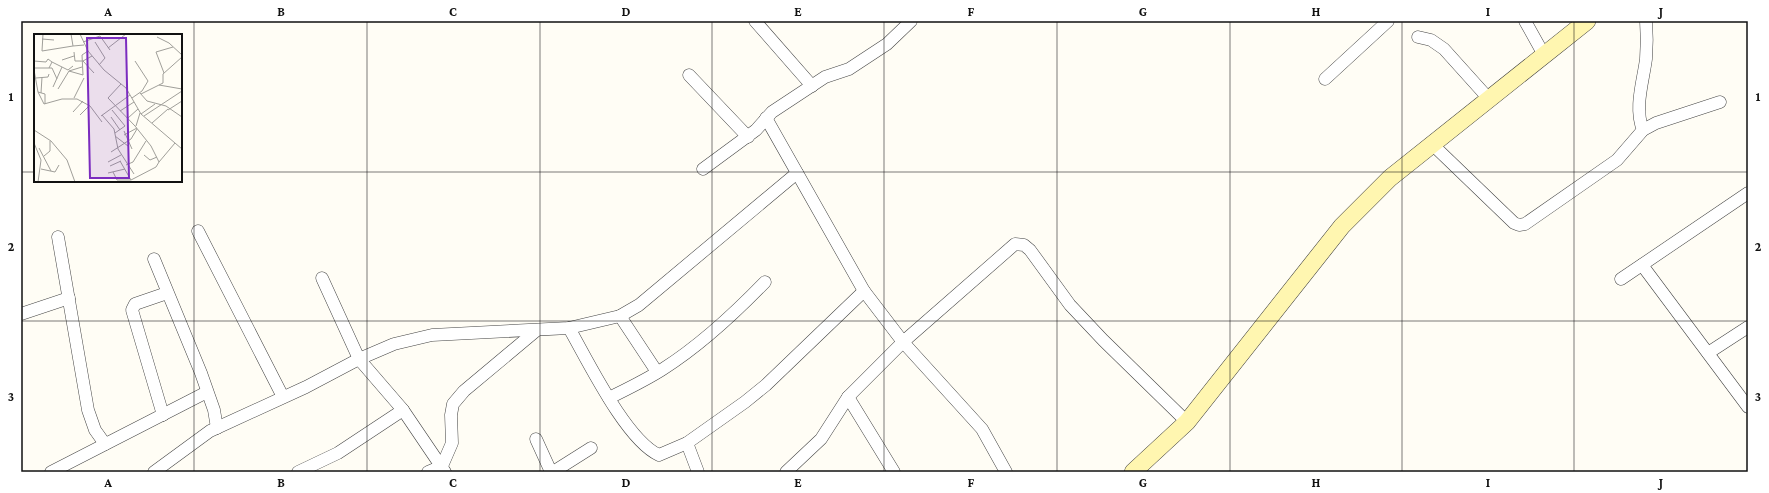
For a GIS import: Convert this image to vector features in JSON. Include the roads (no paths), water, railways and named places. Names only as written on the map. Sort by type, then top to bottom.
[{"type":"main road","points":[[1133,472],[1187,422],[1342,226],[1390,178],[1587,21]]},
{"type":"street","points":[[755,21],[812,86]]},
{"type":"street","points":[[703,169],[748,137],[772,112],[826,77],[849,69],[887,44],[911,21]]},
{"type":"street","points":[[1325,78],[1388,21]]},
{"type":"street","points":[[1525,21],[1544,54]]},
{"type":"street","points":[[1643,130],[1639,120],[1646,57],[1646,21]]},
{"type":"street","points":[[1418,37],[1431,40],[1444,49],[1489,99]]},
{"type":"street","points":[[689,75],[748,137]]},
{"type":"street","points":[[1433,144],[1514,223],[1519,225],[1525,224],[1617,160],[1643,130],[1656,123],[1720,102]]},
{"type":"street","points":[[766,118],[864,291],[903,342],[982,429],[1006,472]]},
{"type":"street","points":[[154,472],[165,468],[217,428],[359,359],[394,344],[432,335],[569,328],[620,316],[640,305],[797,173]]},
{"type":"street","points":[[1621,279],[1748,193]]},
{"type":"street","points":[[198,230],[283,397]]},
{"type":"street","points":[[58,237],[88,410],[95,430],[105,444]]},
{"type":"street","points":[[786,472],[821,439],[848,397],[903,342],[1015,244],[1024,245],[1030,250],[1070,305],[1103,340],[1187,422]]},
{"type":"street","points":[[154,259],[207,392],[217,428]]},
{"type":"street","points":[[1642,265],[1748,407]]},
{"type":"street","points":[[322,278],[359,359],[403,410],[444,469]]},
{"type":"street","points":[[609,398],[657,372],[682,356],[736,312],[765,282]]},
{"type":"street","points":[[569,328],[609,398],[639,441],[649,451],[659,455],[687,443],[766,385],[864,291]]},
{"type":"street","points":[[163,414],[132,310],[134,304],[168,293]]},
{"type":"street","points":[[21,314],[69,298]]},
{"type":"street","points":[[620,316],[657,372]]},
{"type":"street","points":[[1708,353],[1748,327]]},
{"type":"street","points":[[444,469],[452,444],[451,415],[453,404],[464,391],[537,330]]},
{"type":"street","points":[[51,472],[207,392]]},
{"type":"street","points":[[848,397],[894,472]]},
{"type":"street","points":[[298,472],[338,453],[403,410]]},
{"type":"street","points":[[536,439],[552,472],[591,448]]},
{"type":"street","points":[[687,443],[698,472]]},
{"type":"street","points":[[428,472],[444,469]]}]
